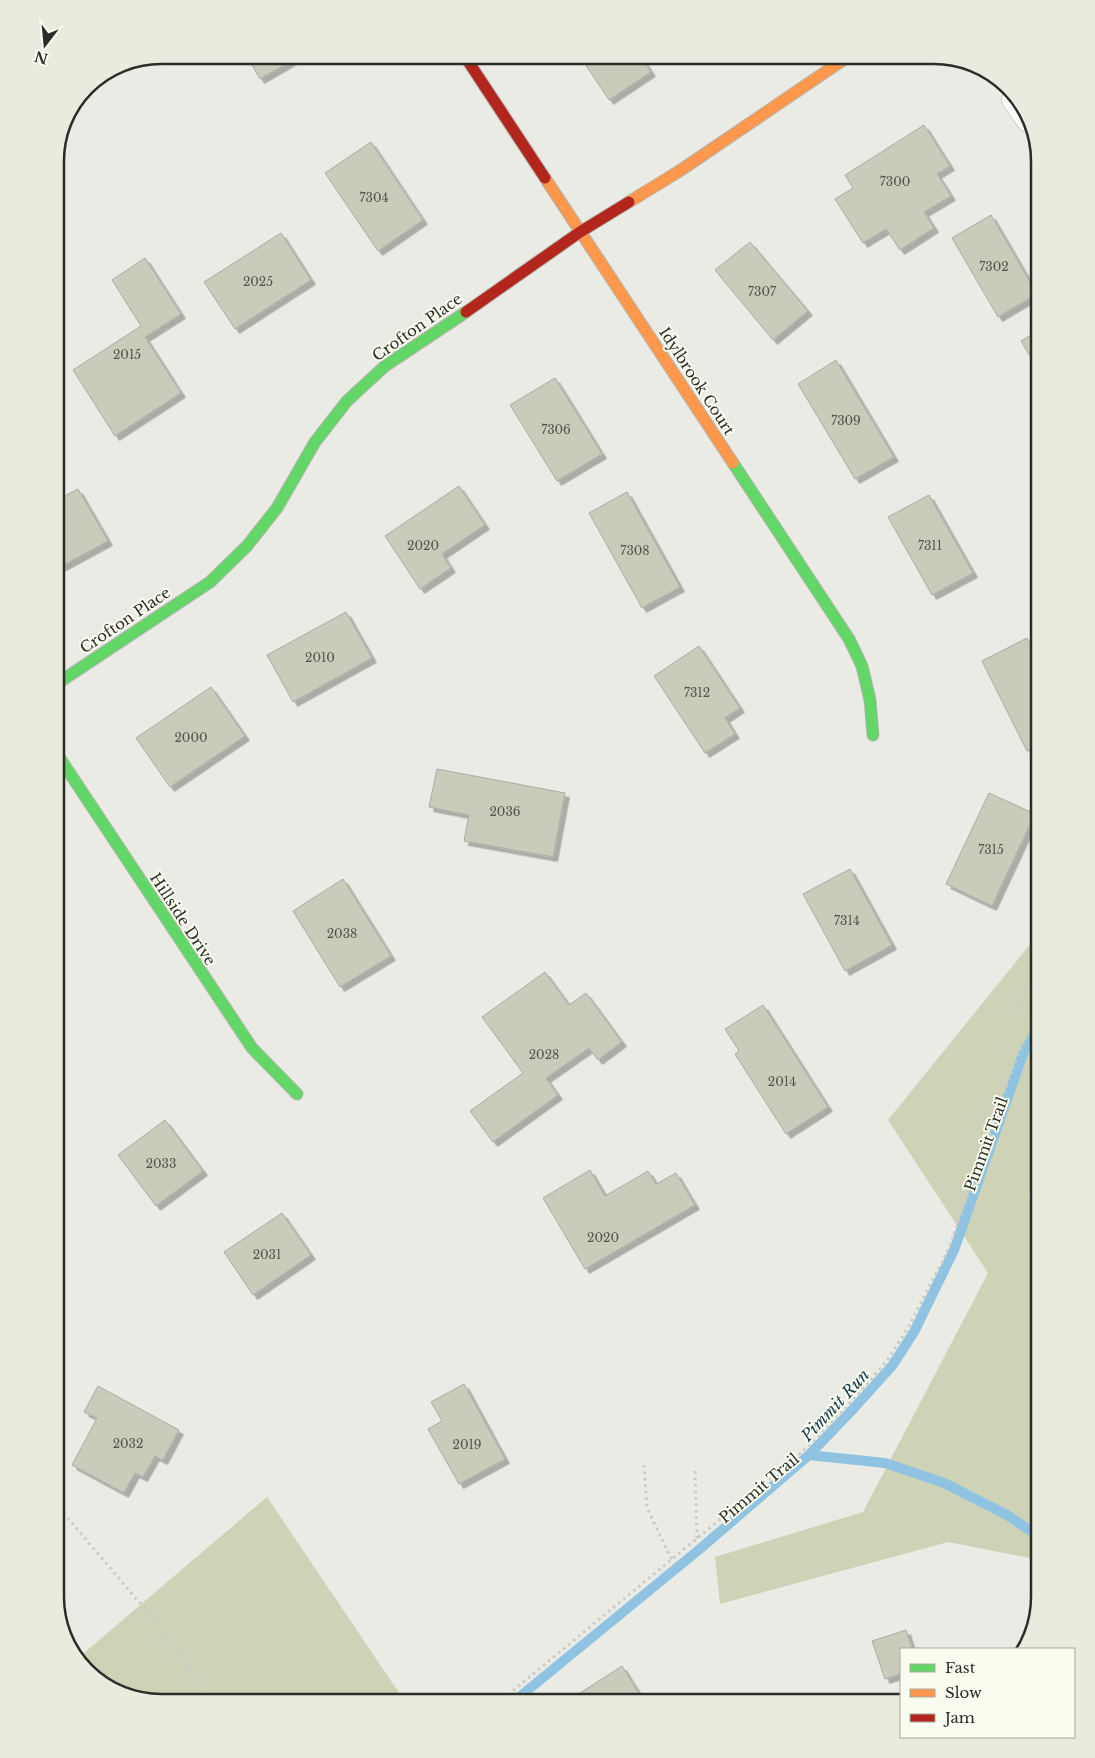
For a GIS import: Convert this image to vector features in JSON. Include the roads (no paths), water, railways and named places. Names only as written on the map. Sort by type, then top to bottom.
[{"type":"street","name":"Idylbrook Court","points":[[470,64],[849,638],[862,666],[870,700],[873,735]]},
{"type":"street","name":"Crofton Place","points":[[64,678],[210,582],[241,552],[277,508],[315,442],[347,401],[385,366],[509,283],[580,232],[681,170],[837,64]]},
{"type":"street","name":"Hillside Drive","points":[[64,765],[246,1040],[297,1094]]},
{"type":"waterway","name":"Pimmit Run","points":[[523,1694],[701,1548],[809,1455],[892,1366],[914,1332],[954,1250],[1023,1054],[1031,1040]]},
{"type":"waterway","points":[[809,1455],[885,1463],[944,1483],[1007,1515],[1031,1531]]}]
